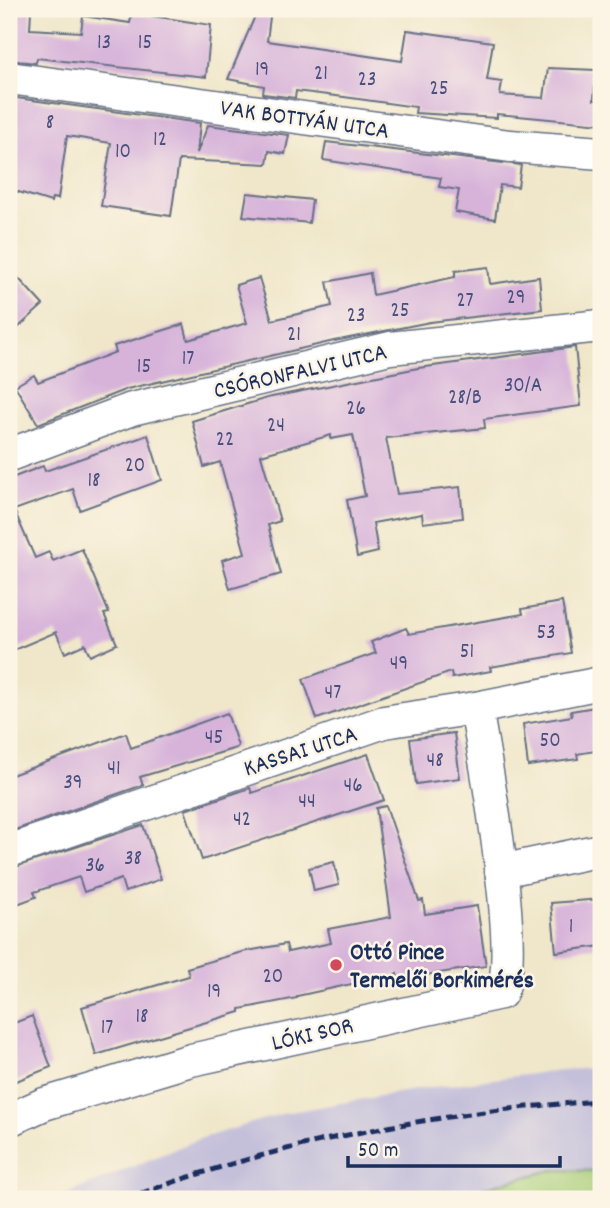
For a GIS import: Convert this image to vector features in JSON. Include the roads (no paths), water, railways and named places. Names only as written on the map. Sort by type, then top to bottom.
[{"type":"street","name":"VAK BOTTYÁN UTCA","points":[[9,78],[510,146],[601,153]]},
{"type":"street","name":"CSÓRONFALVI UTCA","points":[[14,442],[132,409],[390,348],[601,326]]},
{"type":"street","name":"KASSAI UTCA","points":[[9,851],[384,722],[476,708],[601,683]]},
{"type":"street","points":[[476,708],[501,872],[601,850]]},
{"type":"street","name":"LÓKI SOR","points":[[9,1120],[44,1104],[191,1060],[501,993],[505,986],[507,946],[501,872]]},
{"type":"railway","points":[[126,1199],[242,1161],[360,1132],[480,1113],[601,1101]]},
{"type":"place","name":"Ottó Pince Termelői Borkimérés","points":[[336,965]]}]
